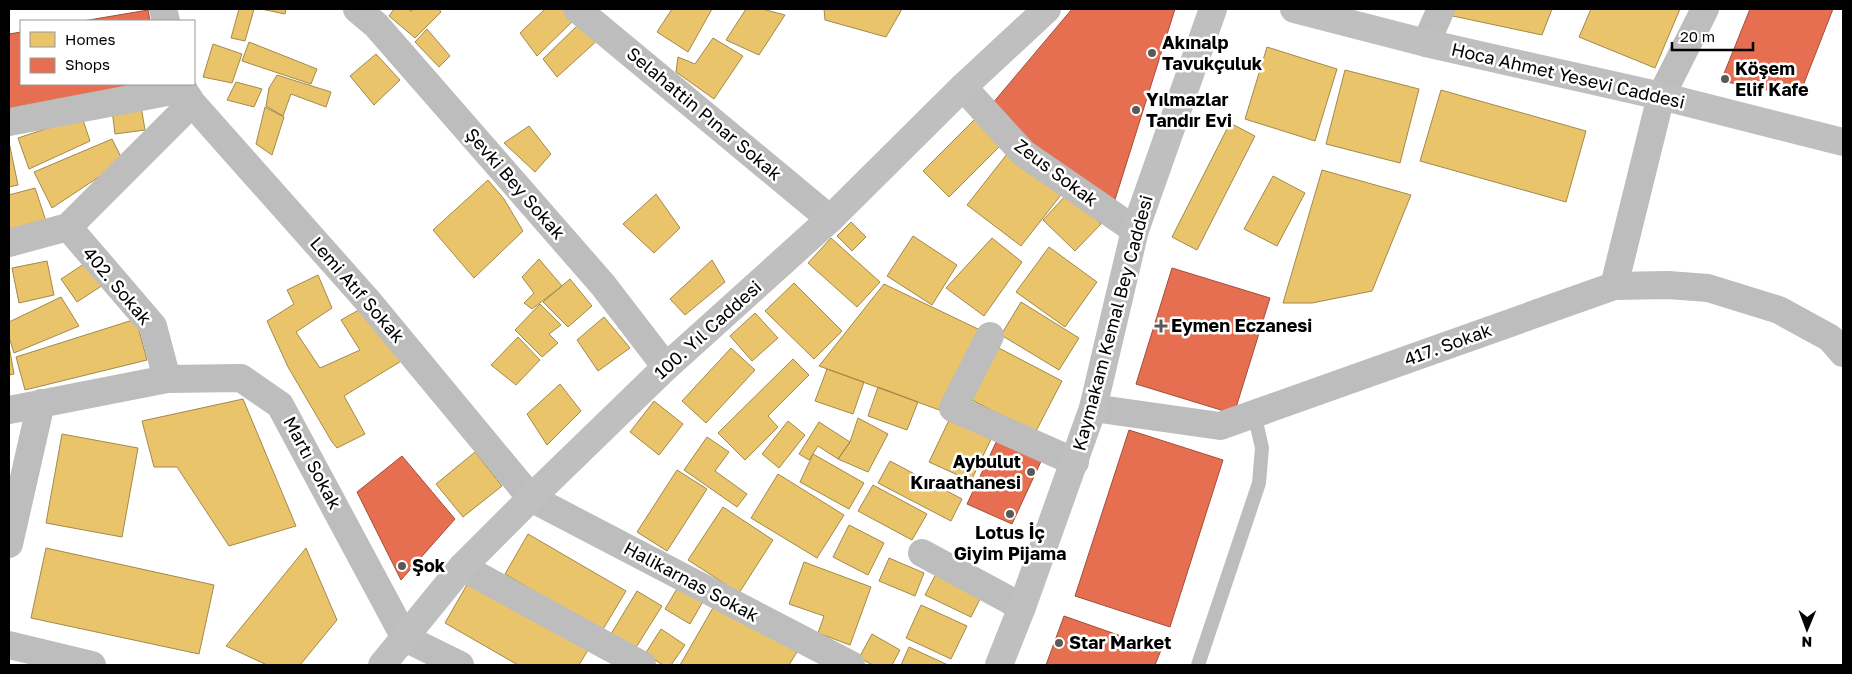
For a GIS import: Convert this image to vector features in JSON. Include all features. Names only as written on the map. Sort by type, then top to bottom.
[{"type":"main road","name":"100. Yıl Caddesi","points":[[382,665],[462,567],[531,498],[666,367],[830,219],[963,87],[1048,9]]},
{"type":"main road","name":"Kaymakam Kemal Bey Caddesi","points":[[999,665],[1022,607],[1093,408],[1135,230],[1213,9]]},
{"type":"main road","name":"Hoca Ahmet Yesevi Caddesi","points":[[1294,9],[1426,43],[1661,96],[1843,142]]},
{"type":"street","name":"Şevki Bey Sokak","points":[[357,9],[376,25],[603,285],[666,367]]},
{"type":"street","name":"Selahattin Pınar Sokak","points":[[577,9],[830,219]]},
{"type":"street","points":[[1426,43],[1441,9]]},
{"type":"street","points":[[1614,286],[1661,96],[1705,9]]},
{"type":"street","name":"Zeus Sokak","points":[[963,87],[1023,153],[1135,230]]},
{"type":"street","points":[[9,122],[185,92]]},
{"type":"street","points":[[9,243],[68,227],[185,92]]},
{"type":"street","name":"Lemi Atıf Sokak","points":[[185,92],[367,300],[531,498]]},
{"type":"street","name":"402. Sokak","points":[[68,227],[153,326],[167,379]]},
{"type":"street","name":"417. Sokak","points":[[1093,408],[1220,426],[1614,286],[1668,285],[1708,288],[1779,310],[1830,338],[1843,353]]},
{"type":"street","points":[[990,336],[953,408],[1074,462]]},
{"type":"street","name":"Martı Sokak","points":[[9,410],[167,379],[241,378],[280,405],[405,638]]},
{"type":"street","points":[[9,544],[41,403]]},
{"type":"street","name":"Halikarnas Sokak","points":[[531,498],[851,665]]},
{"type":"street","points":[[922,553],[1022,607]]},
{"type":"street","points":[[462,567],[642,665]]},
{"type":"street","points":[[405,638],[460,665]]},
{"type":"street","points":[[9,645],[92,665]]},
{"type":"lane","points":[[1198,665],[1259,483],[1262,448],[1254,413]]},
{"type":"building: Homes","points":[[239,9],[254,9],[245,41],[231,38]]},
{"type":"building: Homes","points":[[261,9],[286,9],[285,14]]},
{"type":"building: Homes","points":[[394,9],[408,9],[411,11],[414,9],[439,9],[441,12],[415,38],[389,16]]},
{"type":"building: Homes","points":[[545,9],[569,9],[578,16],[537,56],[520,33]]},
{"type":"building: Homes","points":[[672,9],[712,9],[688,52],[657,32]]},
{"type":"building: Homes","points":[[746,9],[762,9],[785,15],[759,55],[726,40]]},
{"type":"building: Homes","points":[[824,9],[902,9],[886,37],[825,20]]},
{"type":"building: Homes","points":[[1450,9],[1552,9],[1542,35],[1448,15]]},
{"type":"building: Homes","points":[[1591,9],[1680,9],[1655,68],[1579,37]]},
{"type":"building: Homes","points":[[582,21],[600,38],[557,77],[543,59]]},
{"type":"building: Homes","points":[[427,29],[450,56],[439,67],[415,42]]},
{"type":"building: Homes","points":[[713,38],[743,56],[714,99],[676,72],[678,57],[695,64]]},
{"type":"building: Homes","points":[[249,42],[317,69],[311,84],[242,61]]},
{"type":"building: Homes","points":[[213,44],[242,54],[232,83],[203,77]]},
{"type":"building: Homes","points":[[1267,47],[1337,69],[1315,141],[1245,119]]},
{"type":"building: Homes","points":[[376,54],[400,80],[374,105],[350,76]]},
{"type":"building: Homes","points":[[1345,70],[1419,89],[1400,163],[1326,144]]},
{"type":"building: Homes","points":[[277,75],[331,92],[326,107],[291,94],[283,116],[266,106],[269,88]]},
{"type":"building: Homes","points":[[236,82],[262,89],[254,107],[227,100]]},
{"type":"building: Homes","points":[[1441,90],[1586,131],[1566,202],[1420,161]]},
{"type":"building: Homes","points":[[141,106],[145,130],[115,134],[112,110]]},
{"type":"building: Homes","points":[[265,107],[284,117],[272,155],[256,144]]},
{"type":"building: Homes","points":[[82,117],[90,141],[29,169],[18,138]]},
{"type":"building: Homes","points":[[976,118],[1002,144],[949,197],[923,171]]},
{"type":"building: Homes","points":[[1230,123],[1255,136],[1197,250],[1172,237]]},
{"type":"building: Homes","points":[[529,126],[551,154],[535,172],[504,143]]},
{"type":"building: Homes","points":[[112,139],[123,161],[52,208],[34,172]]},
{"type":"building: Homes","points":[[9,142],[18,185],[9,187]]},
{"type":"building: Homes","points":[[1011,149],[1064,191],[1021,246],[967,205]]},
{"type":"building: Homes","points":[[1322,170],[1411,195],[1372,291],[1312,303],[1283,303]]},
{"type":"building: Homes","points":[[1273,176],[1305,193],[1277,246],[1244,229]]},
{"type":"building: Homes","points":[[488,180],[504,199],[523,231],[474,278],[433,230]]},
{"type":"building: Homes","points":[[35,188],[46,221],[9,232],[9,195]]},
{"type":"building: Homes","points":[[1068,193],[1101,224],[1075,251],[1043,220]]},
{"type":"building: Homes","points":[[656,194],[680,228],[654,253],[623,224]]},
{"type":"building: Homes","points":[[851,222],[866,237],[852,251],[837,236]]},
{"type":"building: Homes","points":[[913,236],[957,265],[932,305],[887,276]]},
{"type":"building: Homes","points":[[831,238],[880,282],[857,307],[808,263]]},
{"type":"building: Homes","points":[[992,238],[1022,262],[984,316],[946,288]]},
{"type":"building: Homes","points":[[1049,247],[1097,282],[1065,327],[1016,292]]},
{"type":"building: Homes","points":[[539,259],[562,286],[532,309],[524,303],[534,293],[522,277]]},
{"type":"building: Homes","points":[[712,260],[725,282],[685,315],[670,299]]},
{"type":"building: Homes","points":[[47,261],[54,295],[19,303],[12,268]]},
{"type":"building: Homes","points":[[87,262],[103,285],[77,302],[61,279]]},
{"type":"building: Homes","points":[[318,275],[332,308],[296,332],[320,368],[360,350],[341,320],[364,307],[403,360],[344,396],[365,434],[337,448],[288,367],[267,321],[294,304],[287,290]]},
{"type":"building: Homes","points":[[570,279],[592,306],[568,327],[543,302]]},
{"type":"building: Homes","points":[[794,283],[842,331],[814,359],[765,311]]},
{"type":"building: Homes","points":[[884,284],[980,330],[942,411],[819,366]]},
{"type":"building: Homes","points":[[61,297],[79,326],[14,353],[9,337],[9,322]]},
{"type":"building: Homes","points":[[1021,302],[1079,338],[1059,370],[1001,335]]},
{"type":"building: Homes","points":[[540,304],[561,325],[549,334],[558,343],[542,357],[515,330]]},
{"type":"building: Homes","points":[[755,313],[778,338],[752,361],[730,336]]},
{"type":"building: Homes","points":[[604,317],[630,348],[598,371],[577,340]]},
{"type":"building: Homes","points":[[136,319],[147,360],[25,390],[16,357]]},
{"type":"building: Homes","points":[[518,337],[540,360],[516,385],[491,365]]},
{"type":"building: Homes","points":[[9,346],[14,374],[9,375]]},
{"type":"building: Homes","points":[[995,346],[1062,381],[1035,433],[968,398]]},
{"type":"building: Homes","points":[[731,348],[755,370],[706,423],[682,401]]},
{"type":"building: Homes","points":[[793,359],[809,375],[768,416],[778,427],[745,460],[718,433]]},
{"type":"building: Homes","points":[[827,369],[864,382],[853,414],[815,401]]},
{"type":"building: Homes","points":[[560,384],[581,411],[547,445],[527,414]]},
{"type":"building: Homes","points":[[878,387],[918,402],[907,430],[868,416]]},
{"type":"building: Homes","points":[[243,399],[296,526],[229,546],[177,467],[154,467],[142,421]]},
{"type":"building: Homes","points":[[654,401],[683,424],[659,455],[630,432]]},
{"type":"building: Homes","points":[[951,416],[993,435],[971,481],[929,462]]},
{"type":"building: Homes","points":[[858,418],[888,434],[868,472],[838,459],[850,442]]},
{"type":"building: Homes","points":[[788,421],[805,435],[779,468],[762,454]]},
{"type":"building: Homes","points":[[819,422],[850,442],[838,459],[818,446],[809,460],[799,454]]},
{"type":"building: Homes","points":[[62,434],[138,448],[122,537],[46,523]]},
{"type":"building: Homes","points":[[707,437],[729,452],[715,471],[747,494],[737,507],[684,470]]},
{"type":"building: Homes","points":[[475,452],[502,486],[463,517],[436,484]]},
{"type":"building: Homes","points":[[813,454],[864,483],[849,509],[800,482]]},
{"type":"building: Homes","points":[[890,461],[962,499],[951,521],[878,483]]},
{"type":"building: Homes","points":[[677,470],[707,489],[667,551],[637,532]]},
{"type":"building: Homes","points":[[778,474],[844,515],[817,558],[751,518]]},
{"type":"building: Homes","points":[[873,485],[927,514],[912,540],[858,511]]},
{"type":"building: Homes","points":[[723,507],[773,540],[739,593],[688,560]]},
{"type":"building: Homes","points":[[849,525],[884,543],[868,575],[833,557]]},
{"type":"building: Homes","points":[[528,534],[626,591],[602,631],[505,574]]},
{"type":"building: Homes","points":[[46,548],[214,585],[199,654],[31,618]]},
{"type":"building: Homes","points":[[306,548],[337,620],[300,665],[267,665],[226,646]]},
{"type":"building: Homes","points":[[889,558],[924,573],[915,596],[879,581]]},
{"type":"building: Homes","points":[[804,562],[871,587],[850,645],[818,633],[824,616],[789,604]]},
{"type":"building: Homes","points":[[938,570],[984,591],[971,617],[925,595]]},
{"type":"building: Homes","points":[[469,581],[588,650],[579,665],[518,665],[445,623]]},
{"type":"building: Homes","points":[[681,582],[706,596],[690,624],[665,609]]},
{"type":"building: Homes","points":[[637,591],[662,606],[635,649],[611,634]]},
{"type":"building: Homes","points":[[718,599],[800,647],[789,665],[680,665]]},
{"type":"building: Homes","points":[[921,605],[967,626],[951,659],[906,638]]},
{"type":"building: Homes","points":[[661,629],[685,645],[671,665],[663,665],[645,654]]},
{"type":"building: Homes","points":[[872,634],[900,650],[892,665],[873,665],[859,658]]},
{"type":"building: Homes","points":[[909,647],[948,665],[901,665]]},
{"type":"building: Shops","points":[[1072,9],[1175,9],[1113,206],[1044,160],[992,104]]},
{"type":"building: Shops","points":[[1750,9],[1833,9],[1799,96],[1721,81]]},
{"type":"building: Shops","points":[[148,10],[150,20],[89,20]]},
{"type":"building: Shops","points":[[20,32],[20,85],[145,85],[9,108],[9,34]]},
{"type":"building: Shops","points":[[1172,268],[1270,298],[1234,414],[1136,384]]},
{"type":"building: Shops","points":[[1129,430],[1223,460],[1170,627],[1075,596]]},
{"type":"building: Shops","points":[[999,436],[1043,457],[1012,524],[967,504]]},
{"type":"building: Shops","points":[[402,456],[455,519],[401,580],[357,492]]},
{"type":"building: Shops","points":[[1064,616],[1161,650],[1155,665],[1046,665]]},
{"type":"place","name":"Akınalp Tavukçuluk","points":[[1152,53]]},
{"type":"place","name":"Köşem Elif Kafe","points":[[1725,79]]},
{"type":"place","name":"Yılmazlar Tandır Evi","points":[[1136,110]]},
{"type":"place","name":"Eymen Eczanesi","points":[[1161,326]]},
{"type":"place","name":"Aybulut Kıraathanesi","points":[[1031,472]]},
{"type":"place","name":"Lotus İç Giyim Pijama","points":[[1010,514]]},
{"type":"place","name":"Şok","points":[[402,566]]},
{"type":"place","name":"Star Market","points":[[1059,643]]}]
